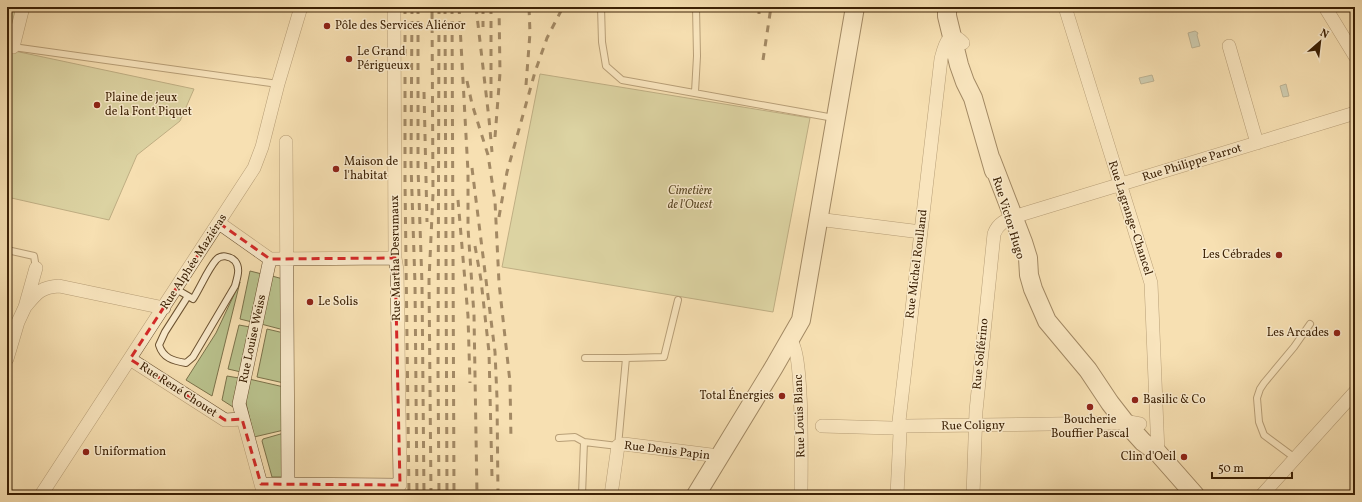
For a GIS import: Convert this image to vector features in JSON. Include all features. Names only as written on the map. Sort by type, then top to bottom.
[{"type":"main road","points":[[696,495],[801,320],[855,7]]},
{"type":"main road","name":"Rue Victor Hugo","points":[[949,7],[947,16],[958,41],[965,82],[973,98],[991,159],[999,193],[1010,219],[1019,260],[1029,275],[1035,294],[1047,321],[1088,370],[1109,388],[1144,434],[1195,495]]},
{"type":"street","points":[[13,48],[23,7]]},
{"type":"street","name":"Rue Alphée Maziéras","points":[[41,495],[254,168],[262,147],[278,84],[301,7]]},
{"type":"street","name":"Rue Martha Desrumaux","points":[[290,490],[400,485],[397,270],[394,258],[394,7]]},
{"type":"street","name":"Rue Lagrange-Chancel","points":[[1065,7],[1151,283],[1156,398],[1144,434]]},
{"type":"street","points":[[1325,7],[1355,56]]},
{"type":"street","name":"Rue Michel Roulland","points":[[897,495],[899,421],[941,59],[947,40],[958,41]]},
{"type":"street","points":[[1229,46],[1257,143]]},
{"type":"street","name":"Rue Philippe Parrot","points":[[1010,219],[1355,113]]},
{"type":"street","points":[[242,419],[263,490],[290,490],[286,142]]},
{"type":"street","points":[[818,219],[921,232]]},
{"type":"street","name":"Rue Solférino","points":[[974,495],[976,411],[994,234],[998,226],[1010,219]]},
{"type":"street","points":[[219,223],[270,259],[394,258]]},
{"type":"street","name":"Rue Louise Weiss","points":[[242,419],[239,404],[270,259]]},
{"type":"street","points":[[7,359],[18,322],[25,308],[36,268]]},
{"type":"street","points":[[25,308],[42,289],[59,286],[164,308]]},
{"type":"street","name":"Rue Louis Blanc","points":[[790,340],[795,346],[799,369],[801,419],[801,495]]},
{"type":"street","name":"Rue René Chouet","points":[[130,359],[225,420],[242,419]]},
{"type":"street","points":[[1262,495],[1355,392]]},
{"type":"street","points":[[1144,434],[1144,421],[1156,398]]},
{"type":"street","name":"Rue Coligny","points":[[822,426],[900,427],[1120,423],[1144,434]]},
{"type":"street","name":"Rue Denis Papin","points":[[611,495],[618,446],[624,444],[711,455],[718,458]]},
{"type":"lane","points":[[601,7],[602,42],[606,66],[622,80],[695,92],[836,119]]},
{"type":"lane","points":[[695,92],[697,56],[696,7]]},
{"type":"lane","points":[[13,48],[278,84]]},
{"type":"lane","points":[[7,250],[34,256],[36,268]]},
{"type":"lane","points":[[176,289],[193,298],[216,260],[223,256],[231,258],[237,263],[238,274],[235,286],[193,357],[186,363],[166,358],[159,345],[165,332],[188,296]]},
{"type":"lane","points":[[586,358],[664,356],[678,300]]},
{"type":"lane","points":[[1295,458],[1264,435],[1259,422],[1257,398],[1264,383],[1294,347],[1310,324]]},
{"type":"lane","points":[[559,438],[576,437],[584,442],[618,446],[626,358]]},
{"type":"lane","points":[[582,495],[584,442]]},
{"type":"highlighted area","points":[[219,223],[270,259],[395,258],[400,485],[261,484],[242,419],[225,420],[130,359]]},
{"type":"green space","name":"Plaine de jeux de la Font Piquet","points":[[7,7],[20,7],[10,50],[194,89],[180,121],[137,155],[109,220],[7,197]]},
{"type":"green space","name":"Cimetière de l'Ouest","points":[[540,74],[810,118],[773,312],[502,267]]},
{"type":"green space","points":[[250,271],[262,274],[252,322],[240,319]]},
{"type":"green space","points":[[272,276],[283,279],[284,330],[261,324]]},
{"type":"green space","points":[[240,282],[212,396],[186,380],[216,333]]},
{"type":"green space","points":[[239,325],[250,327],[241,372],[228,369]]},
{"type":"green space","points":[[267,329],[284,333],[284,383],[257,377]]},
{"type":"green space","points":[[227,376],[239,378],[233,407],[222,400]]},
{"type":"green space","points":[[249,379],[284,387],[284,430],[254,437],[245,399]]},
{"type":"green space","points":[[284,433],[285,477],[272,477],[262,441],[263,439]]},
{"type":"water","points":[[1195,31],[1198,33],[1197,35],[1200,46],[1192,48],[1188,33]]},
{"type":"water","points":[[1152,75],[1154,81],[1141,84],[1139,78]]},
{"type":"water","points":[[1286,84],[1289,96],[1283,97],[1280,86]]},
{"type":"railway","points":[[405,7],[405,181],[409,495]]},
{"type":"railway","points":[[412,7],[411,164],[415,284],[417,495]]},
{"type":"railway","points":[[418,7],[418,168],[422,284],[424,495]]},
{"type":"railway","points":[[431,495],[429,280],[433,194],[432,7]]},
{"type":"railway","points":[[439,7],[439,495]]},
{"type":"railway","points":[[445,7],[447,495]]},
{"type":"railway","points":[[452,7],[454,495]]},
{"type":"railway","points":[[459,7],[468,172],[468,228],[474,315],[477,495]]},
{"type":"railway","points":[[476,7],[492,152]]},
{"type":"railway","points":[[483,7],[483,27]]},
{"type":"railway","points":[[491,7],[491,99]]},
{"type":"railway","points":[[495,137],[500,73],[499,7]]},
{"type":"railway","points":[[526,85],[530,33],[529,7]]},
{"type":"railway","points":[[499,217],[507,172],[535,72],[547,38],[563,7]]},
{"type":"railway","points":[[759,7],[759,19]]},
{"type":"railway","points":[[763,60],[771,7]]},
{"type":"railway","points":[[467,81],[472,104],[488,155],[495,201],[499,283],[510,382],[511,440]]},
{"type":"railway","points":[[424,92],[427,222]]},
{"type":"railway","points":[[472,168],[495,352],[498,495]]},
{"type":"railway","points":[[458,200],[468,316],[470,383]]},
{"type":"railway","points":[[475,246],[481,280],[489,352],[492,477]]},
{"type":"place","name":"Pôle des Services Aliénor","points":[[327,26]]},
{"type":"place","name":"Le Grand Périgueux","points":[[349,59]]},
{"type":"place","name":"Plaine de jeux de la Font Piquet","points":[[97,105]]},
{"type":"place","name":"Maison de l'habitat","points":[[336,169]]},
{"type":"place","name":"Les Cébrades","points":[[1279,255]]},
{"type":"place","name":"Le Solis","points":[[310,302]]},
{"type":"place","name":"Les Arcades","points":[[1337,333]]},
{"type":"place","name":"Total Énergies","points":[[782,396]]},
{"type":"place","name":"Basilic & Co","points":[[1135,400]]},
{"type":"place","name":"Boucherie Bouffier Pascal","points":[[1090,407]]},
{"type":"place","name":"Uniformation","points":[[86,452]]},
{"type":"place","name":"Clin d'Oeil","points":[[1184,457]]}]
